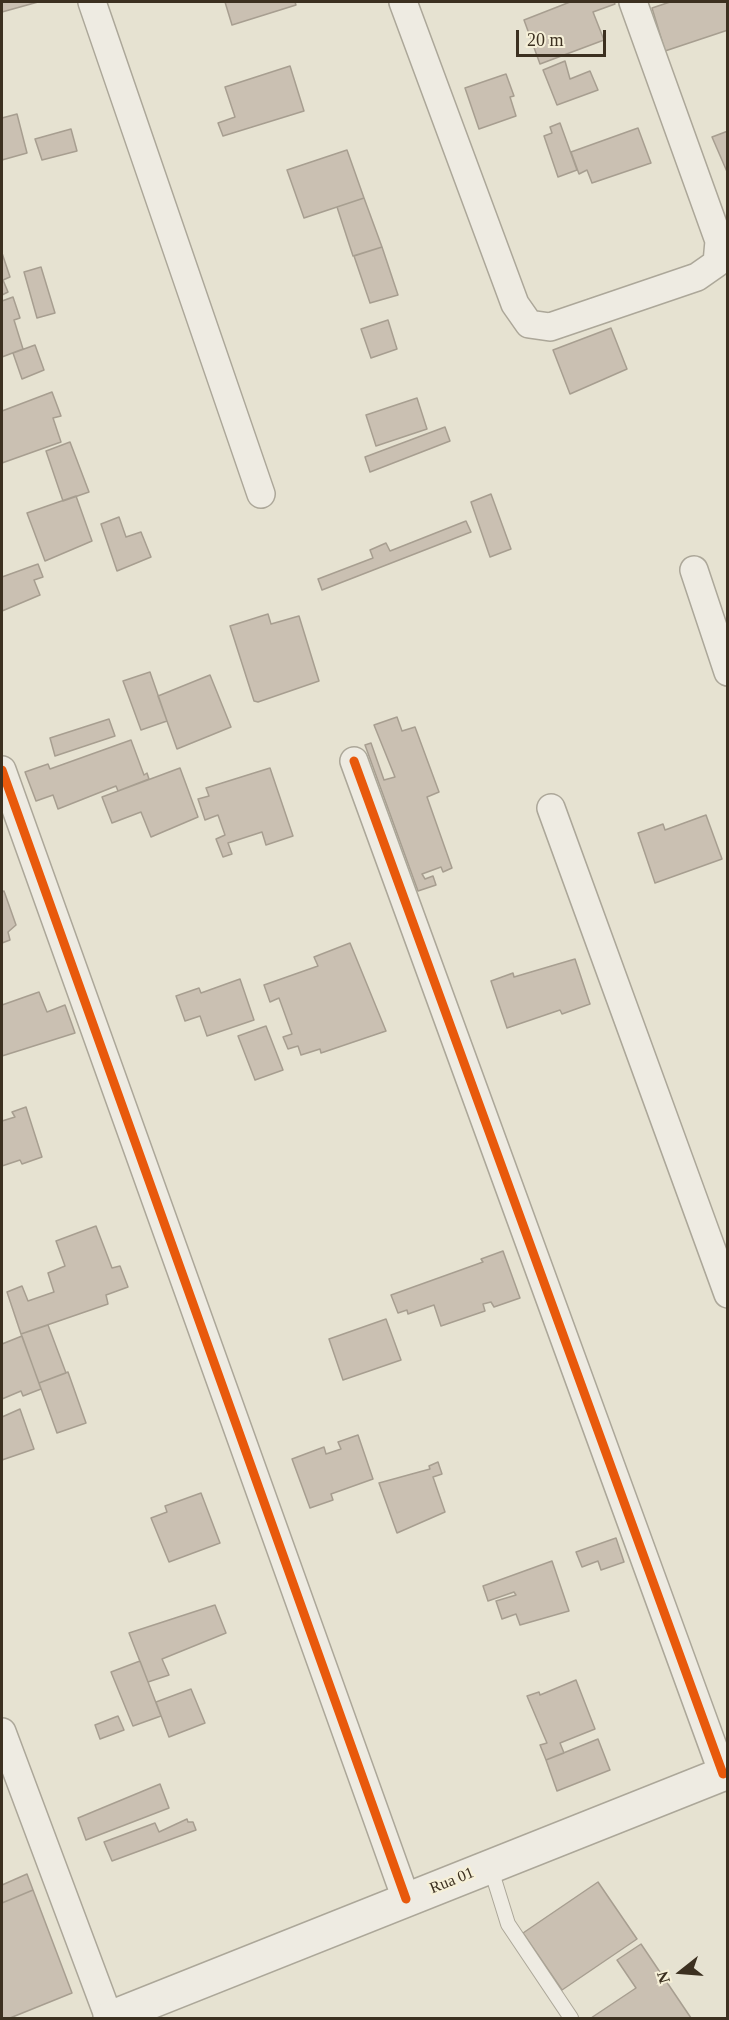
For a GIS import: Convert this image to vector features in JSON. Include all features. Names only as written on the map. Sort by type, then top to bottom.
[{"type":"street","points":[[92,2],[261,494]]},
{"type":"street","points":[[403,2],[515,304],[529,324],[550,327],[697,277],[717,263],[719,241],[633,2]]},
{"type":"street","points":[[694,570],[728,672]]},
{"type":"street","points":[[354,761],[725,1773]]},
{"type":"street","points":[[2,770],[406,1899]]},
{"type":"street","points":[[551,808],[728,1294]]},
{"type":"street","points":[[2,1732],[110,2019]]},
{"type":"street","name":"Rua 01","points":[[110,2019],[725,1773]]},
{"type":"lane","points":[[490,1866],[508,1924],[571,2019]]},
{"type":"building","points":[[2,2],[38,2],[2,12]]},
{"type":"building","points":[[225,2],[295,2],[296,5],[232,25]]},
{"type":"building","points":[[570,2],[614,2],[615,4],[593,12],[604,40],[540,64],[524,20]]},
{"type":"building","points":[[670,2],[728,2],[728,30],[665,51],[652,8]]},
{"type":"building","points":[[565,61],[570,79],[590,71],[598,90],[557,105],[543,70]]},
{"type":"building","points":[[290,66],[304,111],[223,136],[218,123],[235,117],[225,87]]},
{"type":"building","points":[[506,74],[514,96],[510,97],[516,116],[479,129],[465,88]]},
{"type":"building","points":[[17,114],[27,153],[2,160],[2,118]]},
{"type":"building","points":[[560,123],[577,170],[558,177],[544,136],[552,133],[550,127]]},
{"type":"building","points":[[638,128],[651,163],[592,183],[587,170],[579,174],[571,152]]},
{"type":"building","points":[[71,129],[77,151],[42,160],[35,139]]},
{"type":"building","points":[[728,131],[728,174],[712,137]]},
{"type":"building","points":[[347,150],[364,198],[304,218],[287,170]]},
{"type":"building","points":[[364,198],[382,247],[353,256],[337,207]]},
{"type":"building","points":[[382,247],[398,295],[370,303],[354,256]]},
{"type":"building","points":[[2,253],[10,277],[3,280],[8,292],[2,295]]},
{"type":"building","points":[[41,267],[55,313],[37,318],[24,272]]},
{"type":"building","points":[[13,297],[20,318],[14,320],[23,349],[2,357],[2,301]]},
{"type":"building","points":[[388,320],[397,349],[371,358],[361,329]]},
{"type":"building","points":[[611,328],[627,369],[570,394],[553,350]]},
{"type":"building","points":[[35,345],[44,370],[22,379],[13,353]]},
{"type":"building","points":[[52,392],[61,416],[53,418],[61,442],[2,463],[2,411]]},
{"type":"building","points":[[417,398],[427,429],[376,446],[366,415]]},
{"type":"building","points":[[445,427],[450,441],[370,472],[365,457]]},
{"type":"building","points":[[70,442],[89,492],[63,501],[46,451]]},
{"type":"building","points":[[491,494],[511,549],[490,557],[471,502]]},
{"type":"building","points":[[76,496],[92,541],[45,561],[27,513]]},
{"type":"building","points":[[119,517],[126,537],[141,532],[151,557],[117,571],[101,524]]},
{"type":"building","points":[[466,521],[471,532],[322,590],[318,579],[373,558],[370,550],[386,543],[390,551]]},
{"type":"building","points":[[38,564],[43,577],[34,580],[40,595],[2,611],[2,577]]},
{"type":"building","points":[[268,614],[271,624],[299,616],[319,681],[258,702],[254,701],[230,626]]},
{"type":"building","points":[[150,672],[167,721],[141,730],[123,681]]},
{"type":"building","points":[[210,675],[231,727],[177,749],[158,696]]},
{"type":"building","points":[[397,717],[402,731],[415,727],[439,792],[427,797],[452,868],[443,872],[441,867],[422,874],[425,879],[433,876],[436,885],[418,891],[365,745],[371,743],[384,780],[395,777],[374,725]]},
{"type":"building","points":[[109,719],[115,736],[55,756],[50,738]]},
{"type":"building","points":[[131,740],[144,775],[147,773],[149,779],[118,791],[116,786],[58,809],[53,795],[36,801],[25,772],[48,764],[50,769]]},
{"type":"building","points":[[180,768],[198,817],[151,837],[141,812],[112,823],[102,797]]},
{"type":"building","points":[[270,768],[293,836],[266,845],[262,832],[228,843],[232,854],[223,857],[216,839],[225,835],[218,815],[205,820],[198,799],[209,796],[206,788]]},
{"type":"building","points":[[706,815],[722,859],[655,883],[638,833],[663,824],[665,830]]},
{"type":"building","points":[[4,891],[16,925],[8,932],[10,940],[2,943],[2,892]]},
{"type":"building","points":[[350,943],[386,1031],[321,1053],[320,1049],[301,1055],[298,1046],[288,1049],[283,1037],[292,1034],[279,998],[270,1002],[264,985],[318,966],[314,957]]},
{"type":"building","points":[[575,959],[590,1004],[562,1014],[560,1010],[507,1028],[491,981],[513,973],[514,977]]},
{"type":"building","points":[[240,979],[254,1020],[207,1036],[200,1016],[185,1021],[176,996],[199,988],[201,993]]},
{"type":"building","points":[[39,992],[47,1012],[65,1005],[75,1033],[2,1056],[2,1005]]},
{"type":"building","points":[[266,1026],[283,1070],[255,1080],[238,1036]]},
{"type":"building","points":[[26,1107],[42,1157],[22,1164],[20,1160],[2,1166],[2,1121],[15,1117],[12,1112]]},
{"type":"building","points":[[96,1226],[112,1268],[120,1266],[128,1287],[106,1295],[108,1304],[21,1334],[7,1292],[22,1286],[28,1301],[54,1292],[48,1273],[65,1266],[56,1241]]},
{"type":"building","points":[[503,1251],[520,1298],[494,1307],[491,1302],[483,1304],[485,1311],[441,1326],[434,1305],[408,1314],[407,1310],[398,1313],[391,1295],[483,1262],[481,1259]]},
{"type":"building","points":[[386,1319],[401,1360],[343,1380],[329,1339]]},
{"type":"building","points":[[48,1325],[66,1373],[39,1383],[21,1334]]},
{"type":"building","points":[[22,1336],[41,1389],[23,1396],[21,1391],[2,1399],[2,1344]]},
{"type":"building","points":[[68,1372],[86,1423],[57,1433],[39,1383]]},
{"type":"building","points":[[20,1409],[34,1449],[2,1460],[2,1417]]},
{"type":"building","points":[[358,1435],[373,1479],[331,1494],[333,1500],[310,1508],[292,1459],[324,1447],[326,1454],[341,1449],[338,1442]]},
{"type":"building","points":[[438,1462],[442,1474],[433,1477],[445,1512],[397,1533],[379,1483],[430,1469],[429,1466]]},
{"type":"building","points":[[201,1493],[220,1543],[169,1562],[151,1518],[167,1512],[165,1506]]},
{"type":"building","points":[[616,1538],[624,1562],[601,1570],[598,1561],[582,1567],[576,1552]]},
{"type":"building","points":[[552,1561],[569,1611],[520,1625],[516,1614],[502,1619],[496,1601],[516,1595],[514,1592],[488,1601],[483,1586]]},
{"type":"building","points":[[215,1605],[226,1633],[162,1659],[169,1675],[148,1682],[129,1633]]},
{"type":"building","points":[[140,1661],[161,1716],[133,1726],[111,1672]]},
{"type":"building","points":[[576,1680],[595,1729],[560,1743],[564,1753],[546,1760],[540,1745],[547,1743],[527,1696],[539,1692],[540,1695]]},
{"type":"building","points":[[191,1689],[205,1723],[169,1737],[156,1702]]},
{"type":"building","points":[[118,1716],[124,1730],[100,1739],[95,1725]]},
{"type":"building","points":[[598,1739],[610,1770],[557,1791],[546,1760]]},
{"type":"building","points":[[160,1784],[169,1808],[86,1840],[78,1818]]},
{"type":"building","points":[[187,1819],[188,1822],[193,1822],[196,1830],[112,1861],[104,1842],[155,1823],[159,1832]]},
{"type":"building","points":[[27,1874],[33,1890],[2,1903],[2,1885]]},
{"type":"building","points":[[598,1882],[637,1939],[562,1990],[523,1933]]},
{"type":"building","points":[[33,1890],[72,1993],[10,2018],[2,2018],[2,1903]]},
{"type":"building","points":[[641,1944],[691,2018],[591,2018],[636,1988],[617,1960]]},
{"type":"cycle path","points":[[354,761],[723,1774]]},
{"type":"cycle path","points":[[2,770],[406,1899]]}]
